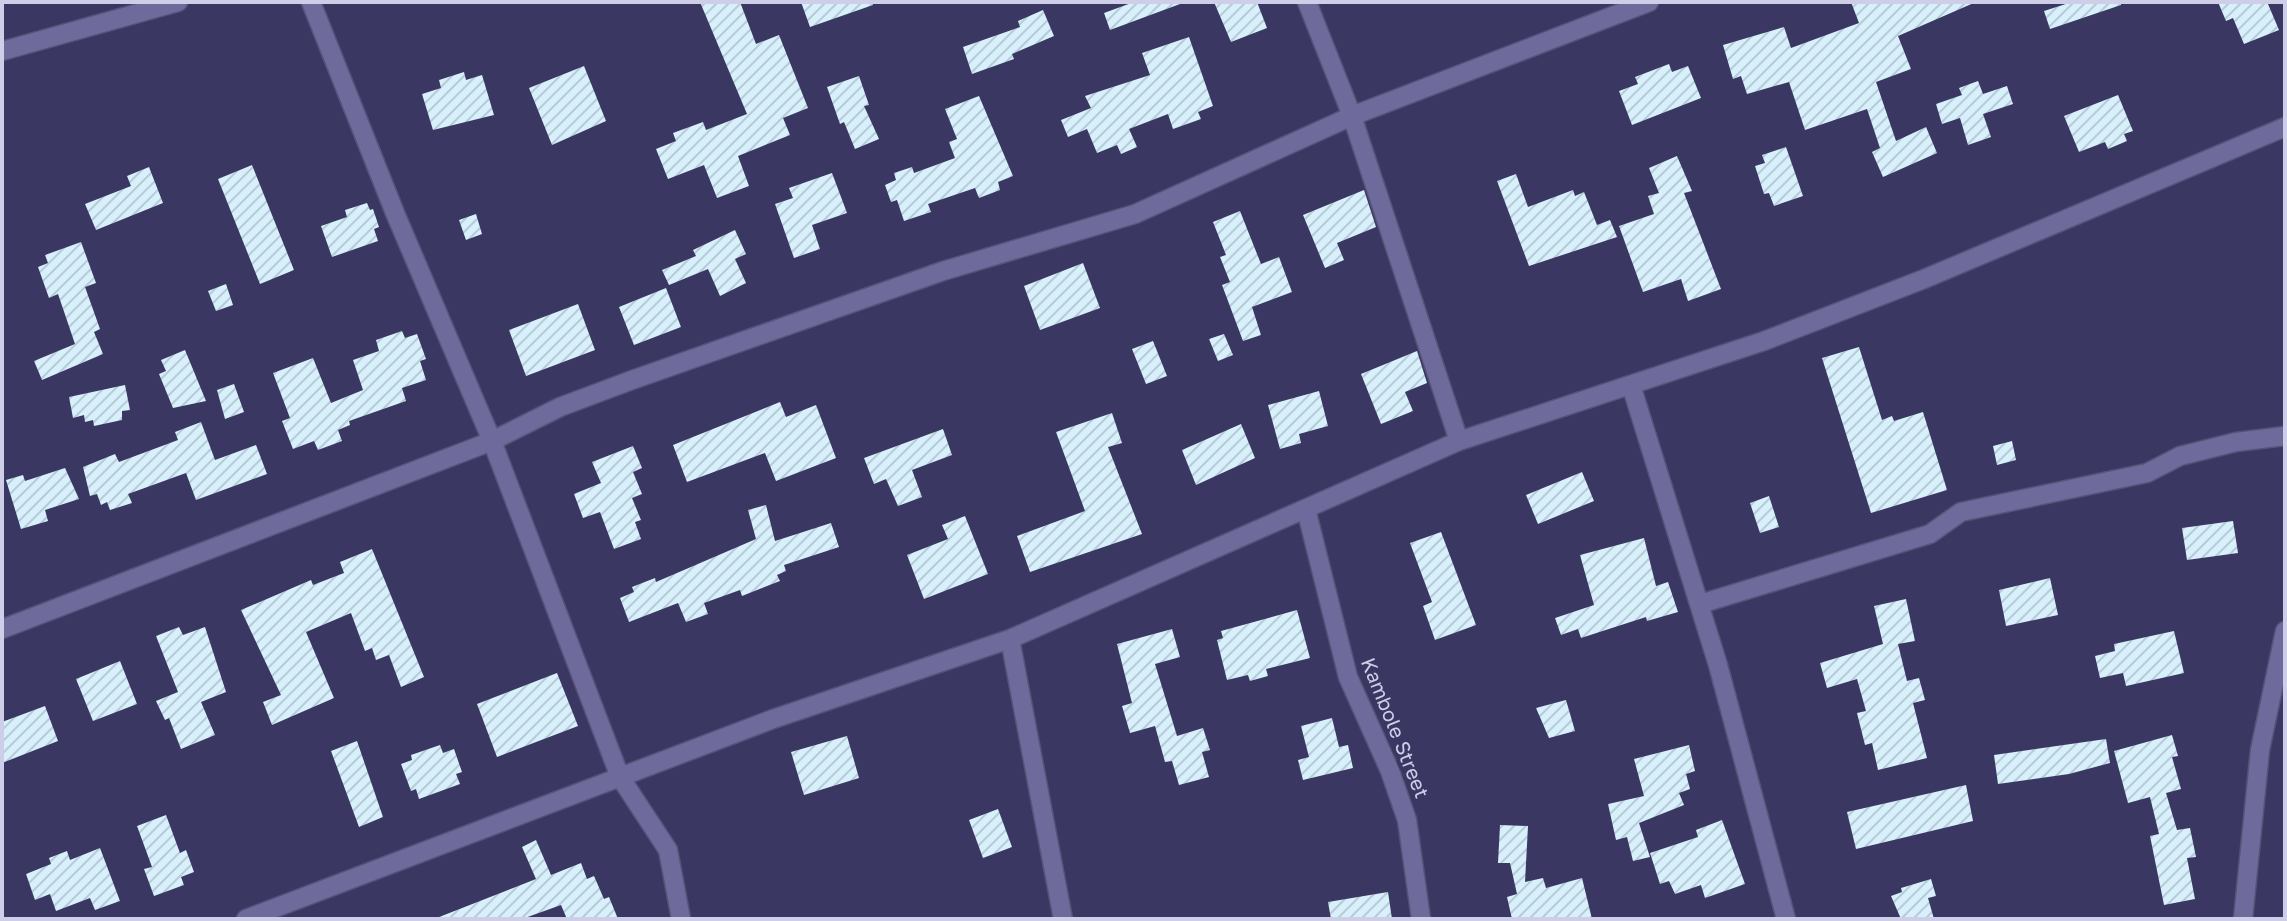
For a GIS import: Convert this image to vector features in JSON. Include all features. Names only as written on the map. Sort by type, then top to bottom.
[{"type":"street","points":[[2,51],[178,2]]},
{"type":"street","points":[[311,2],[395,213],[492,441],[620,777],[668,850],[681,919]]},
{"type":"street","points":[[1307,2],[1352,116],[1459,441]]},
{"type":"street","points":[[2,629],[492,441],[560,407],[632,380],[943,271],[1135,214],[1352,116],[1649,2]]},
{"type":"street","points":[[246,919],[773,719],[1010,639],[1459,441],[1764,341],[1924,279],[2285,127]]},
{"type":"street","points":[[1631,385],[1700,604],[1786,919]]},
{"type":"street","points":[[1700,604],[1930,534],[1961,512],[2147,473],[2180,456],[2236,442],[2285,436]]},
{"type":"street","name":"Kambole Street","points":[[1306,509],[1348,677],[1390,771],[1407,820],[1421,919]]},
{"type":"street","points":[[2243,919],[2260,750],[2285,631]]},
{"type":"street","points":[[1010,639],[1063,919]]},
{"type":"building","points":[[700,2],[740,2],[756,44],[779,35],[808,108],[783,118],[790,135],[738,156],[749,186],[717,198],[704,165],[668,179],[656,149],[676,141],[673,133],[703,122],[706,130],[747,114]]},
{"type":"building","points":[[801,2],[872,2],[873,5],[810,27]]},
{"type":"building","points":[[1134,2],[1180,4],[1110,30],[1104,13]]},
{"type":"building","points":[[1214,2],[1257,2],[1267,28],[1231,42]]},
{"type":"building","points":[[1851,2],[1976,2],[1898,36],[1911,69],[1876,82],[1896,141],[1926,127],[1937,153],[1883,177],[1872,152],[1880,148],[1867,109],[1805,130],[1789,82],[1747,94],[1741,76],[1733,79],[1723,45],[1784,27],[1791,48],[1859,23]]},
{"type":"building","points":[[2072,2],[2121,2],[2121,5],[2050,29],[2044,11]]},
{"type":"building","points":[[2218,2],[2271,2],[2268,4],[2279,30],[2244,44],[2233,18],[2226,21]]},
{"type":"building","points":[[1043,10],[1054,36],[1012,54],[1014,59],[972,74],[963,47],[1020,27],[1018,21]]},
{"type":"building","points":[[1189,37],[1213,106],[1198,112],[1201,119],[1173,129],[1168,114],[1129,129],[1137,147],[1121,154],[1117,145],[1097,153],[1087,129],[1068,137],[1061,120],[1091,108],[1085,96],[1150,75],[1142,53]]},
{"type":"building","points":[[1669,64],[1672,72],[1688,66],[1701,98],[1632,125],[1619,91],[1638,84],[1635,77]]},
{"type":"building","points":[[584,66],[606,121],[552,145],[529,88]]},
{"type":"building","points":[[464,72],[466,80],[482,75],[494,115],[433,130],[422,94],[441,88],[439,80]]},
{"type":"building","points":[[859,76],[869,105],[864,106],[879,139],[855,149],[844,122],[840,124],[827,87]]},
{"type":"building","points":[[1978,81],[1983,94],[2007,86],[2013,104],[1983,114],[1991,137],[1968,145],[1960,118],[1942,124],[1936,104],[1962,95],[1959,88]]},
{"type":"building","points":[[2118,95],[2133,131],[2124,134],[2127,141],[2108,149],[2105,142],[2079,152],[2064,116]]},
{"type":"building","points":[[979,96],[1013,176],[998,182],[1000,190],[979,198],[975,188],[928,204],[931,212],[904,221],[897,200],[891,202],[885,185],[896,180],[894,173],[912,167],[914,173],[955,158],[949,142],[957,139],[945,109]]},
{"type":"building","points":[[1786,147],[1803,196],[1774,206],[1769,193],[1764,194],[1755,166],[1765,163],[1762,155]]},
{"type":"building","points":[[1677,156],[1692,191],[1684,193],[1721,289],[1688,301],[1681,279],[1643,292],[1619,226],[1654,214],[1648,196],[1659,193],[1649,168]]},
{"type":"building","points":[[252,165],[294,270],[260,284],[218,179]]},
{"type":"building","points":[[149,167],[163,203],[96,230],[85,204],[131,186],[127,176]]},
{"type":"building","points":[[832,173],[847,213],[812,225],[820,249],[794,258],[775,204],[793,198],[789,188]]},
{"type":"building","points":[[1516,174],[1528,207],[1573,190],[1575,196],[1584,192],[1597,225],[1610,220],[1617,237],[1529,266],[1497,181]]},
{"type":"building","points":[[1364,190],[1376,227],[1337,243],[1344,260],[1325,268],[1303,215]]},
{"type":"building","points":[[367,203],[370,210],[373,209],[379,227],[374,229],[378,241],[332,257],[321,226],[347,217],[345,210]]},
{"type":"building","points":[[1240,211],[1261,264],[1279,257],[1292,292],[1252,307],[1261,335],[1243,341],[1222,285],[1230,282],[1220,257],[1226,255],[1213,222]]},
{"type":"building","points":[[476,214],[482,234],[466,240],[459,220]]},
{"type":"building","points":[[735,230],[746,254],[735,259],[746,283],[720,296],[708,269],[669,285],[662,270],[696,256],[693,250]]},
{"type":"building","points":[[81,242],[96,283],[85,287],[100,329],[94,332],[103,354],[42,380],[34,361],[75,344],[58,294],[49,298],[38,267],[48,263],[45,255]]},
{"type":"building","points":[[1083,263],[1100,308],[1040,330],[1024,286]]},
{"type":"building","points":[[226,284],[233,305],[216,311],[208,291]]},
{"type":"building","points":[[666,288],[681,327],[634,345],[619,307]]},
{"type":"building","points":[[578,304],[595,350],[526,376],[509,330]]},
{"type":"building","points":[[402,331],[405,338],[417,334],[426,359],[420,361],[426,380],[402,388],[406,401],[349,421],[350,425],[338,430],[342,441],[318,450],[314,441],[293,449],[282,421],[290,418],[273,373],[313,358],[331,403],[363,390],[353,360],[379,351],[376,340]]},
{"type":"building","points":[[1224,334],[1233,355],[1218,361],[1209,339]]},
{"type":"building","points":[[1153,341],[1167,376],[1146,384],[1132,349]]},
{"type":"building","points":[[1859,347],[1882,420],[1892,416],[1894,421],[1923,412],[1947,490],[1871,513],[1822,358]]},
{"type":"building","points":[[185,350],[206,401],[173,408],[159,374],[166,371],[161,360]]},
{"type":"building","points":[[1417,351],[1427,383],[1405,392],[1413,411],[1381,424],[1361,374]]},
{"type":"building","points":[[234,384],[244,412],[225,419],[217,390]]},
{"type":"building","points":[[125,385],[130,410],[122,411],[122,420],[94,426],[93,420],[85,422],[84,415],[73,418],[69,397]]},
{"type":"building","points":[[1319,391],[1328,426],[1299,434],[1301,443],[1280,449],[1268,405]]},
{"type":"building","points":[[780,402],[786,417],[816,405],[836,458],[776,481],[765,453],[687,482],[673,445]]},
{"type":"building","points":[[1112,413],[1122,443],[1108,447],[1142,534],[1030,572],[1017,536],[1085,511],[1056,432]]},
{"type":"building","points":[[201,422],[215,460],[256,445],[267,474],[196,500],[186,473],[128,494],[132,503],[110,510],[107,502],[101,505],[97,494],[90,496],[83,467],[115,454],[119,462],[178,440],[175,432]]},
{"type":"building","points":[[1241,424],[1255,458],[1196,485],[1182,450]]},
{"type":"building","points":[[943,429],[952,455],[912,470],[922,497],[898,506],[886,479],[874,484],[864,458]]},
{"type":"building","points":[[2012,441],[2016,460],[1997,465],[1993,446]]},
{"type":"building","points":[[633,446],[642,468],[633,472],[642,494],[632,498],[641,520],[635,522],[641,539],[614,549],[600,512],[583,518],[574,494],[601,483],[592,462]]},
{"type":"building","points":[[65,468],[79,499],[45,510],[48,521],[21,529],[6,480],[23,475],[25,481]]},
{"type":"building","points":[[1582,472],[1594,501],[1538,524],[1526,495]]},
{"type":"building","points":[[1769,496],[1779,527],[1760,533],[1750,503]]},
{"type":"building","points":[[766,505],[775,541],[831,523],[839,547],[784,565],[786,571],[777,575],[780,581],[742,596],[740,590],[704,603],[708,614],[686,622],[678,603],[629,622],[620,598],[634,592],[632,587],[655,578],[656,582],[756,539],[748,510]]},
{"type":"building","points":[[965,516],[988,574],[924,599],[907,555],[948,539],[942,525]]},
{"type":"building","points":[[2233,521],[2238,553],[2187,560],[2182,528]]},
{"type":"building","points":[[1441,532],[1476,625],[1435,640],[1423,606],[1432,602],[1410,543]]},
{"type":"building","points":[[1644,538],[1656,586],[1668,582],[1678,612],[1647,621],[1646,617],[1581,638],[1578,629],[1561,635],[1555,618],[1594,605],[1580,555]]},
{"type":"building","points":[[372,549],[424,677],[401,687],[389,655],[376,660],[372,648],[365,651],[351,613],[306,632],[334,698],[272,725],[263,702],[281,695],[241,610],[311,580],[313,585],[344,573],[340,562]]},
{"type":"building","points":[[2050,578],[2058,615],[2006,626],[1999,590]]},
{"type":"building","points":[[1906,599],[1915,641],[1898,644],[1907,681],[1919,678],[1925,700],[1913,703],[1927,758],[1878,770],[1872,743],[1865,745],[1857,713],[1866,711],[1857,679],[1827,688],[1820,663],[1883,644],[1874,606]]},
{"type":"building","points":[[1297,610],[1310,658],[1266,669],[1268,676],[1250,681],[1248,675],[1227,680],[1217,640],[1223,638],[1221,631]]},
{"type":"building","points":[[179,627],[183,635],[205,627],[226,692],[201,702],[215,735],[181,749],[169,718],[165,720],[156,701],[178,692],[156,636]]},
{"type":"building","points":[[1172,629],[1180,657],[1155,664],[1177,736],[1203,728],[1210,750],[1202,752],[1209,777],[1179,785],[1172,761],[1165,762],[1155,726],[1130,733],[1122,706],[1132,703],[1117,644]]},
{"type":"building","points":[[2174,631],[2184,673],[2126,686],[2123,673],[2100,678],[2095,656],[2115,651],[2114,644]]},
{"type":"building","points":[[120,661],[137,704],[93,721],[76,679]]},
{"type":"building","points":[[557,673],[578,726],[497,757],[477,704]]},
{"type":"building","points":[[1566,700],[1575,731],[1549,738],[1536,708]]},
{"type":"building","points":[[45,706],[58,741],[2,763],[2,722]]},
{"type":"building","points":[[1332,718],[1339,747],[1348,745],[1353,768],[1303,780],[1298,760],[1309,757],[1301,726]]},
{"type":"building","points":[[2172,735],[2178,756],[2172,757],[2181,789],[2166,793],[2177,830],[2190,828],[2196,857],[2187,858],[2195,899],[2164,905],[2150,836],[2159,834],[2150,797],[2128,803],[2114,751]]},
{"type":"building","points":[[847,736],[859,778],[804,795],[791,752]]},
{"type":"building","points":[[2106,739],[2110,763],[2069,774],[1998,784],[1994,755]]},
{"type":"building","points":[[357,741],[383,817],[359,827],[331,751]]},
{"type":"building","points":[[440,745],[443,753],[454,749],[462,772],[456,774],[460,784],[419,799],[416,789],[411,791],[401,764],[412,760],[411,755]]},
{"type":"building","points":[[1689,745],[1695,771],[1686,774],[1690,789],[1679,793],[1684,805],[1639,823],[1650,857],[1633,861],[1627,837],[1616,840],[1608,804],[1644,796],[1634,759]]},
{"type":"building","points":[[1966,785],[1973,821],[1856,849],[1847,812]]},
{"type":"building","points":[[998,809],[1012,847],[983,858],[969,820]]},
{"type":"building","points":[[166,815],[180,853],[186,850],[194,872],[181,877],[184,885],[154,896],[144,869],[152,867],[137,826]]},
{"type":"building","points":[[1722,820],[1745,884],[1705,898],[1701,885],[1675,894],[1669,881],[1660,884],[1650,853],[1698,837],[1696,830]]},
{"type":"building","points":[[1500,825],[1528,826],[1525,882],[1543,878],[1546,888],[1582,878],[1592,919],[1512,919],[1507,897],[1517,894],[1510,863],[1498,863]]},
{"type":"building","points":[[536,840],[551,875],[581,863],[587,879],[594,876],[604,899],[609,897],[618,919],[567,919],[561,905],[522,919],[434,919],[536,879],[522,847]]},
{"type":"building","points":[[100,848],[120,901],[95,910],[90,898],[56,911],[50,894],[35,900],[26,874],[51,864],[49,858],[67,851],[70,860]]},
{"type":"building","points":[[1931,879],[1936,896],[1928,898],[1934,919],[1901,919],[1891,896],[1902,892],[1901,888]]},
{"type":"building","points":[[1388,892],[1392,919],[1331,919],[1328,902]]}]
